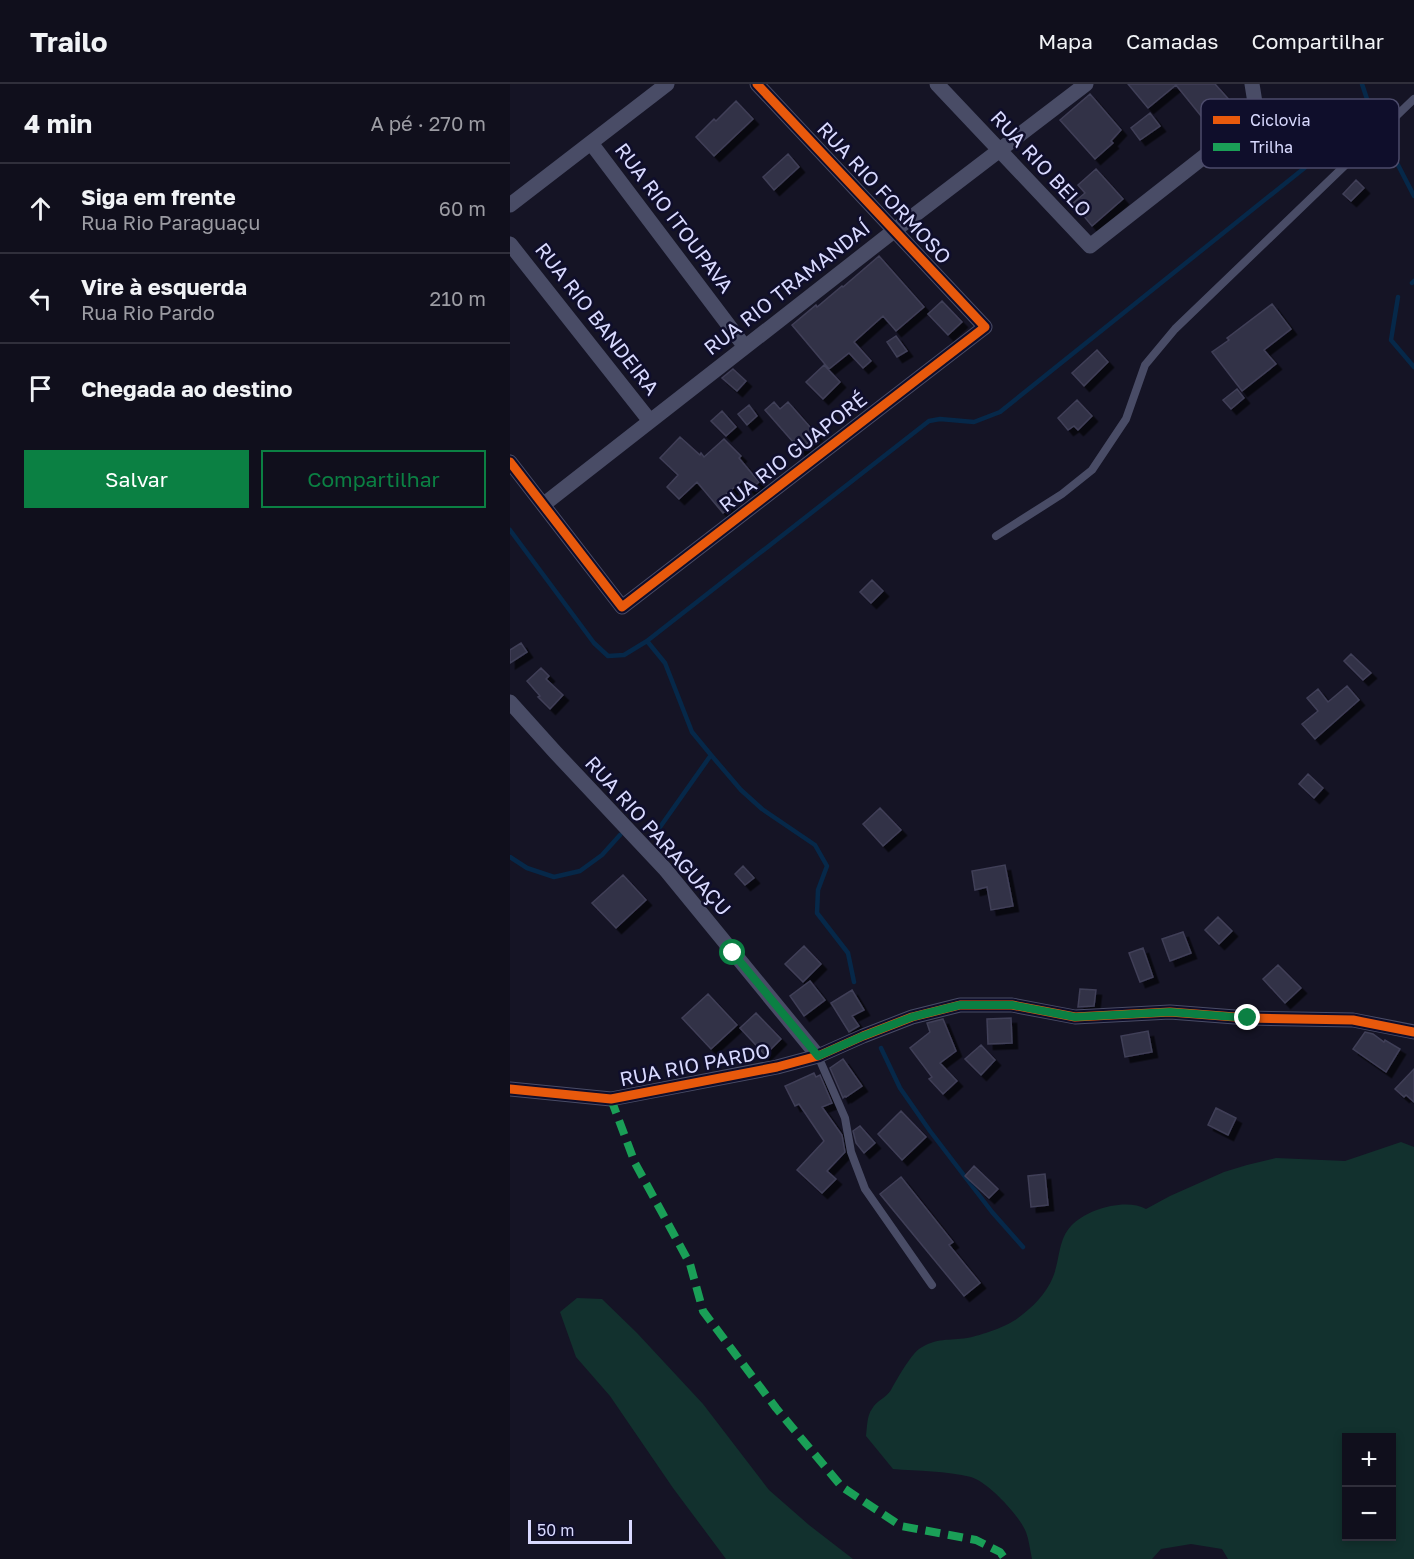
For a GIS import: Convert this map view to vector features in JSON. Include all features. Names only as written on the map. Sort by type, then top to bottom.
[{"type":"street","points":[[510,205],[667,84]]},
{"type":"street","name":"RUA RIO FORMOSO","points":[[757,84],[985,327]]},
{"type":"street","name":"RUA RIO BELO","points":[[937,84],[1090,246],[1201,159]]},
{"type":"street","name":"RUA RIO TRAMANDAÍ","points":[[543,505],[1086,84]]},
{"type":"street","name":"RUA RIO BELO","points":[[1252,84],[1254,99]]},
{"type":"street","name":"RUA RIO ITOUPAVA","points":[[591,143],[745,347]]},
{"type":"street","name":"RUA RIO BANDEIRA","points":[[510,244],[650,421]]},
{"type":"street","name":"RUA RIO GUAPORÉ","points":[[543,505],[622,606],[985,327]]},
{"type":"street","points":[[510,462],[543,505]]},
{"type":"street","name":"RUA RIO PARAGUAÇU","points":[[510,702],[665,869],[818,1056]]},
{"type":"street","name":"RUA RIO PARDO","points":[[510,1089],[611,1100],[777,1067],[818,1056],[912,1017],[960,1005],[1012,1005],[1075,1017],[1170,1012],[1248,1018],[1353,1020],[1414,1032]]},
{"type":"lane","points":[[1399,113],[1414,99]]},
{"type":"lane","points":[[996,536],[1062,494],[1092,470],[1126,419],[1145,365],[1176,329],[1343,168]]},
{"type":"lane","points":[[818,1056],[845,1118],[852,1152],[865,1189],[932,1285]]},
{"type":"green space","points":[[1401,1142],[1414,1147],[1414,1559],[1228,1559],[1222,1549],[1191,1544],[1161,1549],[1152,1559],[1032,1559],[1027,1535],[1022,1525],[1002,1500],[986,1485],[971,1477],[961,1475],[893,1469],[866,1436],[870,1412],[889,1393],[915,1352],[937,1341],[967,1338],[994,1330],[1013,1321],[1034,1305],[1043,1295],[1053,1277],[1064,1237],[1078,1220],[1096,1210],[1118,1205],[1138,1206],[1146,1209],[1224,1172],[1276,1158],[1345,1161]]},
{"type":"green space","points":[[577,1298],[602,1299],[703,1404],[769,1490],[853,1559],[726,1559],[673,1488],[610,1396],[576,1357],[560,1312]]},
{"type":"building","points":[[1128,84],[1215,84],[1228,99],[1201,99],[1201,116],[1176,85],[1148,108]]},
{"type":"building","points":[[1090,94],[1121,130],[1111,141],[1113,143],[1095,159],[1060,120]]},
{"type":"building","points":[[736,101],[753,119],[714,156],[696,137]]},
{"type":"building","points":[[1150,113],[1160,126],[1140,140],[1131,128]]},
{"type":"building","points":[[788,154],[799,167],[774,190],[763,177]]},
{"type":"building","points":[[1096,169],[1123,199],[1092,226],[1073,203],[1085,193],[1078,185]]},
{"type":"building","points":[[1356,180],[1364,188],[1351,201],[1343,194]]},
{"type":"building","points":[[879,256],[924,307],[896,331],[883,316],[854,342],[871,361],[863,368],[849,353],[829,369],[792,325],[843,287]]},
{"type":"building","points":[[942,301],[962,322],[948,335],[928,314]]},
{"type":"building","points":[[1272,304],[1291,329],[1264,350],[1276,364],[1242,391],[1212,352]]},
{"type":"building","points":[[896,336],[907,351],[897,357],[887,342]]},
{"type":"building","points":[[1097,350],[1108,362],[1084,386],[1072,373]]},
{"type":"building","points":[[824,365],[840,382],[823,399],[806,382]]},
{"type":"building","points":[[733,369],[746,381],[737,391],[722,378]]},
{"type":"building","points":[[1237,389],[1244,398],[1231,409],[1223,400]]},
{"type":"building","points":[[1077,400],[1092,416],[1078,430],[1074,426],[1068,430],[1058,418]]},
{"type":"building","points":[[774,402],[780,409],[788,402],[817,435],[800,450],[765,410]]},
{"type":"building","points":[[749,405],[757,416],[747,425],[738,414]]},
{"type":"building","points":[[722,411],[736,427],[726,436],[711,421]]},
{"type":"building","points":[[680,437],[704,457],[724,439],[741,456],[739,458],[759,482],[750,490],[742,481],[725,495],[733,505],[723,513],[697,482],[679,499],[667,487],[678,475],[660,458]]},
{"type":"building","points":[[872,580],[883,591],[871,603],[860,592]]},
{"type":"building","points":[[521,643],[527,652],[510,663],[510,650]]},
{"type":"building","points":[[1351,654],[1371,673],[1363,680],[1344,661]]},
{"type":"building","points":[[541,668],[549,676],[546,679],[563,695],[550,709],[527,681]]},
{"type":"building","points":[[1347,686],[1359,700],[1315,739],[1302,724],[1318,711],[1307,698],[1318,689],[1328,702]]},
{"type":"building","points":[[1308,774],[1323,788],[1314,798],[1299,784]]},
{"type":"building","points":[[880,808],[901,830],[883,846],[863,824]]},
{"type":"building","points":[[1005,865],[1013,906],[991,910],[987,887],[975,890],[972,871]]},
{"type":"building","points":[[743,866],[754,878],[745,885],[735,874]]},
{"type":"building","points":[[623,875],[646,900],[616,928],[592,903]]},
{"type":"building","points":[[1218,917],[1232,931],[1219,944],[1205,930]]},
{"type":"building","points":[[1183,932],[1191,953],[1170,961],[1162,939]]},
{"type":"building","points":[[804,946],[821,964],[803,982],[785,964]]},
{"type":"building","points":[[1143,948],[1153,977],[1140,982],[1129,953]]},
{"type":"building","points":[[1278,965],[1301,988],[1285,1003],[1263,979]]},
{"type":"building","points":[[810,981],[825,1000],[804,1016],[790,996]]},
{"type":"building","points":[[1080,989],[1096,990],[1094,1006],[1078,1007]]},
{"type":"building","points":[[852,990],[864,1010],[852,1016],[859,1026],[849,1032],[831,1003]]},
{"type":"building","points":[[708,994],[737,1025],[711,1049],[682,1018]]},
{"type":"building","points":[[756,1013],[781,1039],[765,1055],[740,1028]]},
{"type":"building","points":[[1011,1018],[1012,1043],[988,1044],[987,1019]]},
{"type":"building","points":[[943,1019],[956,1051],[940,1063],[957,1081],[943,1094],[929,1079],[932,1077],[910,1048],[930,1032],[927,1023]]},
{"type":"building","points":[[1148,1031],[1152,1052],[1125,1057],[1121,1036]]},
{"type":"building","points":[[1365,1032],[1400,1049],[1386,1072],[1353,1049]]},
{"type":"building","points":[[981,1045],[995,1060],[981,1075],[965,1059]]},
{"type":"building","points":[[843,1059],[862,1086],[843,1098],[830,1068]]},
{"type":"building","points":[[1414,1069],[1414,1102],[1395,1089]]},
{"type":"building","points":[[814,1073],[816,1077],[820,1075],[832,1103],[822,1107],[842,1135],[845,1152],[827,1171],[836,1179],[822,1193],[797,1170],[824,1141],[799,1104],[795,1106],[785,1086]]},
{"type":"building","points":[[1216,1108],[1236,1118],[1228,1135],[1208,1125]]},
{"type":"building","points":[[901,1111],[926,1137],[902,1160],[878,1134]]},
{"type":"building","points":[[860,1126],[875,1143],[864,1153],[856,1143],[853,1131]]},
{"type":"building","points":[[974,1166],[998,1189],[989,1198],[965,1176]]},
{"type":"building","points":[[1045,1174],[1048,1205],[1031,1207],[1028,1176]]},
{"type":"building","points":[[901,1177],[953,1242],[949,1245],[980,1283],[964,1296],[880,1194]]},
{"type":"waterway","points":[[1362,84],[1367,99]]},
{"type":"waterway","points":[[1399,167],[1414,196]]},
{"type":"waterway","points":[[510,530],[594,643],[608,656],[624,655],[647,641],[929,421],[940,419],[974,422],[1000,412],[1304,168]]},
{"type":"waterway","points":[[1398,297],[1391,340],[1414,367]]},
{"type":"waterway","points":[[647,641],[665,663],[692,732],[711,755],[653,837]]},
{"type":"waterway","points":[[711,755],[741,790],[762,809],[815,845],[827,866],[818,890],[817,913],[848,953],[854,982]]},
{"type":"waterway","points":[[510,857],[527,868],[554,877],[580,871],[602,855],[620,835]]},
{"type":"waterway","points":[[881,1048],[900,1088],[930,1131],[992,1212],[1023,1247]]},
{"type":"marked path","points":[[611,1099],[635,1163],[690,1264],[703,1311],[776,1408],[842,1487],[901,1526],[976,1540],[1000,1552],[1005,1559]]},
{"type":"cycle path","points":[[510,462],[622,607],[985,327],[757,84]]},
{"type":"cycle path","points":[[510,1089],[611,1099],[777,1067],[818,1056],[912,1017],[960,1005],[1012,1005],[1075,1017],[1170,1012],[1248,1018],[1353,1020],[1414,1032]]},
{"type":"route","points":[[733,953],[818,1056],[912,1017],[960,1005],[1012,1005],[1075,1017],[1170,1012],[1248,1018]]}]
